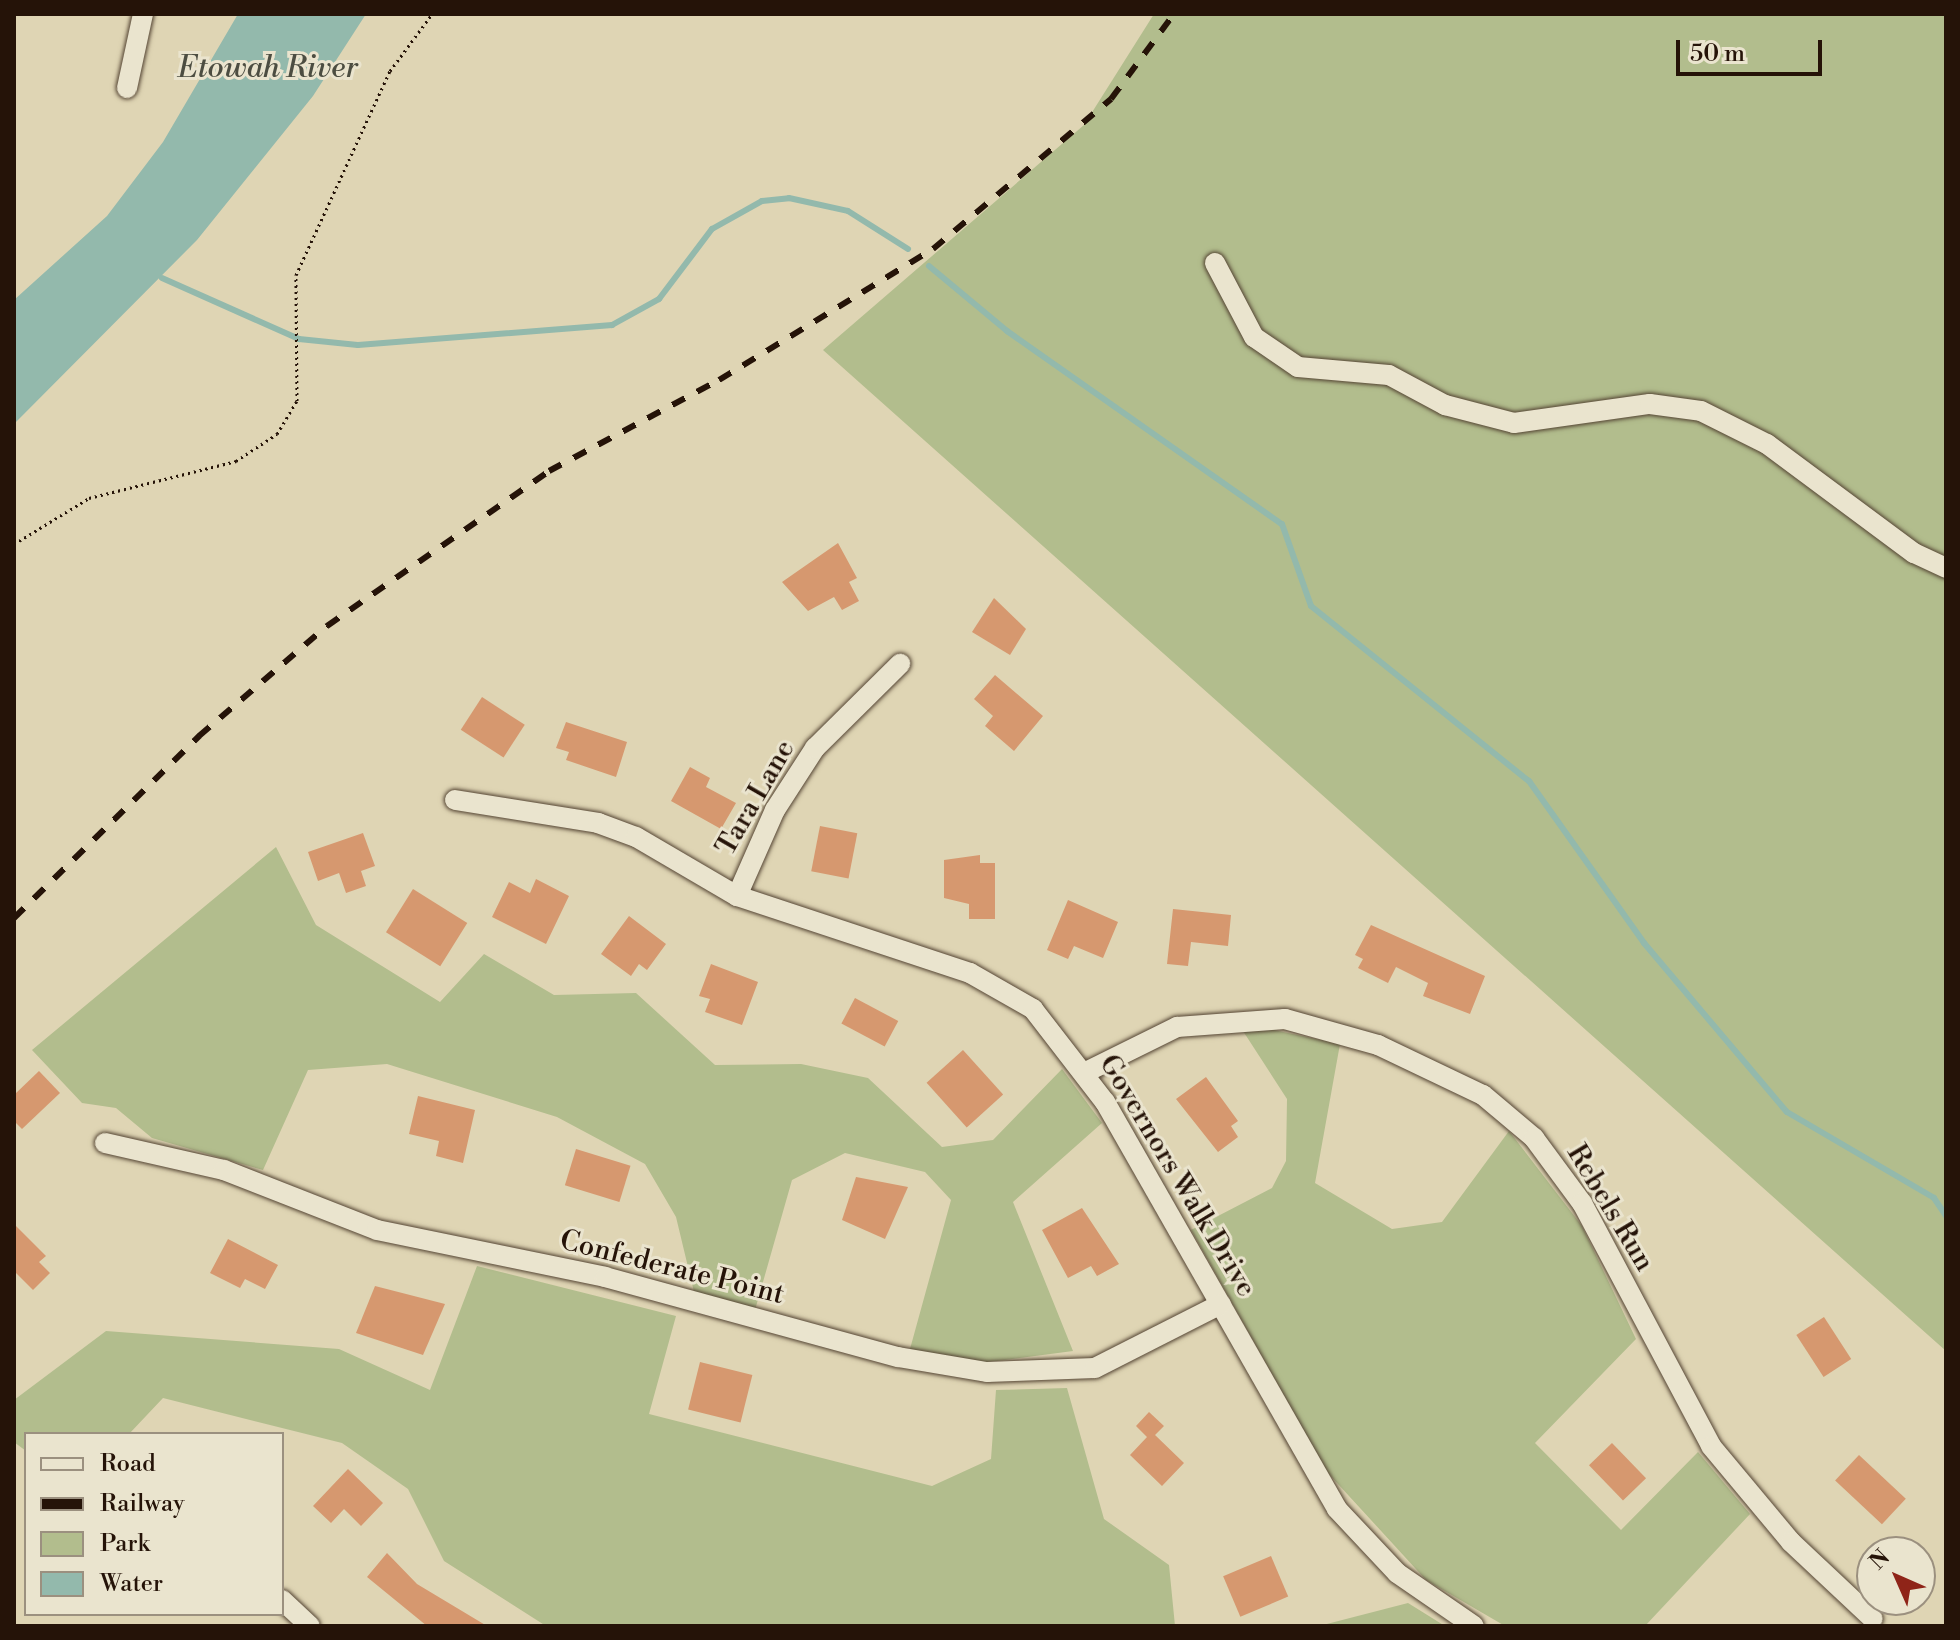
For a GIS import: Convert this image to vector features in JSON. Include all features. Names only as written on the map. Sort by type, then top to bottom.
[{"type":"street","points":[[127,88],[143,14]]},
{"type":"street","points":[[1215,263],[1254,337],[1298,367],[1389,375],[1445,405],[1514,423],[1650,404],[1701,411],[1767,444],[1914,553],[1946,568]]},
{"type":"street","name":"Tara Lane","points":[[737,896],[775,810],[815,748],[900,664]]},
{"type":"street","name":"Governors Walk Drive","points":[[455,800],[598,823],[737,896],[970,973],[1033,1009],[1086,1072],[1221,1304],[1303,1458],[1345,1519],[1397,1573],[1474,1626]]},
{"type":"street","name":"Rebels Run","points":[[1086,1072],[1177,1027],[1285,1019],[1378,1045],[1483,1095],[1534,1138],[1582,1203],[1711,1446],[1791,1542],[1873,1619]]},
{"type":"street","name":"Confederate Point","points":[[105,1143],[224,1170],[377,1230],[605,1277],[898,1357],[987,1372],[1095,1368],[1221,1304]]},
{"type":"street","points":[[284,1602],[310,1626]]},
{"type":"path","points":[[14,544],[89,498],[236,461],[277,434],[297,401],[296,275],[390,71],[432,14]]},
{"type":"green space","points":[[1154,14],[1946,14],[1946,1351],[823,350],[1084,125]]},
{"type":"green space","points":[[276,847],[316,925],[440,1002],[484,954],[554,995],[636,993],[715,1065],[801,1064],[868,1078],[942,1147],[993,1140],[1062,1069],[1102,1123],[1013,1202],[1073,1351],[982,1363],[910,1349],[951,1200],[925,1172],[845,1153],[792,1180],[755,1310],[695,1296],[676,1217],[645,1164],[557,1117],[387,1064],[308,1070],[263,1170],[152,1138],[116,1108],[82,1103],[32,1050]]},
{"type":"green space","points":[[1274,1030],[1340,1044],[1315,1183],[1392,1229],[1442,1222],[1509,1131],[1582,1226],[1636,1339],[1535,1443],[1621,1530],[1698,1452],[1750,1514],[1645,1626],[1505,1626],[1426,1580],[1327,1472],[1191,1230],[1272,1188],[1286,1161],[1287,1099],[1243,1031]]},
{"type":"green space","points":[[477,1266],[676,1316],[649,1414],[932,1486],[991,1459],[996,1390],[1067,1388],[1104,1519],[1169,1565],[1175,1626],[546,1626],[444,1561],[408,1489],[342,1443],[163,1398],[131,1432],[24,1432],[24,1450],[14,1442],[14,1400],[106,1331],[339,1349],[430,1390]]},
{"type":"green space","points":[[1408,1603],[1445,1626],[1319,1626]]},
{"type":"water","name":"Etowah River","points":[[238,14],[366,14],[313,96],[197,240],[14,424],[14,300],[107,216],[163,142]]},
{"type":"building","points":[[838,543],[857,578],[849,582],[859,601],[842,610],[834,597],[808,611],[782,582]]},
{"type":"building","points":[[994,598],[1026,629],[1010,655],[972,632]]},
{"type":"building","points":[[995,675],[1043,716],[1014,751],[985,726],[993,716],[974,699]]},
{"type":"building","points":[[482,697],[525,725],[504,757],[461,730]]},
{"type":"building","points":[[566,722],[627,742],[616,777],[566,760],[569,752],[556,748]]},
{"type":"building","points":[[690,767],[710,778],[706,787],[736,803],[721,829],[671,801]]},
{"type":"building","points":[[820,826],[857,833],[849,878],[811,871]]},
{"type":"building","points":[[363,833],[375,866],[361,871],[366,886],[346,893],[339,873],[318,881],[308,852]]},
{"type":"building","points":[[980,855],[980,863],[995,863],[995,919],[969,919],[969,904],[944,898],[944,860]]},
{"type":"building","points":[[536,879],[569,896],[546,944],[492,917],[509,882],[530,893]]},
{"type":"building","points":[[413,889],[467,923],[440,966],[386,932]]},
{"type":"building","points":[[1068,900],[1118,922],[1103,958],[1074,946],[1068,959],[1047,950]]},
{"type":"building","points":[[1173,909],[1231,915],[1228,946],[1191,942],[1188,966],[1167,964]]},
{"type":"building","points":[[629,916],[666,944],[647,970],[639,964],[631,976],[601,954]]},
{"type":"building","points":[[1371,925],[1485,976],[1470,1014],[1423,996],[1428,983],[1396,967],[1388,983],[1358,968],[1363,959],[1355,955]]},
{"type":"building","points":[[711,964],[758,982],[742,1025],[705,1012],[710,999],[699,996]]},
{"type":"building","points":[[855,998],[898,1021],[885,1047],[841,1024]]},
{"type":"building","points":[[963,1050],[1003,1095],[967,1127],[927,1083]]},
{"type":"building","points":[[39,1071],[60,1093],[22,1129],[14,1121],[14,1095]]},
{"type":"building","points":[[1206,1077],[1238,1121],[1231,1126],[1238,1137],[1218,1152],[1176,1099]]},
{"type":"building","points":[[418,1096],[475,1110],[463,1163],[436,1156],[439,1141],[409,1134]]},
{"type":"building","points":[[576,1149],[631,1166],[619,1202],[565,1185]]},
{"type":"building","points":[[856,1177],[908,1187],[885,1239],[842,1220]]},
{"type":"building","points":[[1082,1208],[1119,1264],[1097,1276],[1091,1266],[1068,1278],[1042,1230]]},
{"type":"building","points":[[14,1224],[46,1256],[39,1262],[50,1273],[33,1290],[14,1271]]},
{"type":"building","points":[[228,1239],[278,1265],[265,1289],[245,1279],[240,1288],[210,1273]]},
{"type":"building","points":[[375,1286],[445,1304],[423,1355],[356,1333]]},
{"type":"building","points":[[1824,1317],[1851,1359],[1824,1377],[1796,1335]]},
{"type":"building","points":[[700,1362],[752,1375],[741,1423],[688,1410]]},
{"type":"building","points":[[1149,1412],[1164,1426],[1155,1435],[1184,1463],[1162,1486],[1130,1455],[1147,1437],[1136,1426]]},
{"type":"building","points":[[1612,1443],[1646,1478],[1623,1500],[1589,1465]]},
{"type":"building","points":[[1859,1455],[1906,1499],[1882,1524],[1835,1481]]},
{"type":"building","points":[[348,1469],[383,1503],[361,1526],[344,1509],[331,1523],[313,1506]]},
{"type":"building","points":[[387,1553],[417,1584],[487,1626],[427,1626],[367,1577]]},
{"type":"building","points":[[1271,1556],[1288,1597],[1240,1617],[1223,1576]]},
{"type":"waterway","points":[[162,278],[299,339],[358,345],[612,325],[659,299],[712,229],[762,201],[789,198],[848,211],[908,249]]},
{"type":"waterway","points":[[929,266],[1007,331],[1282,524],[1311,606],[1529,781],[1644,943],[1787,1112],[1934,1198],[1946,1216]]},
{"type":"railway","points":[[14,918],[199,736],[327,626],[549,471],[719,380],[933,249],[1111,99],[1174,14]]}]
